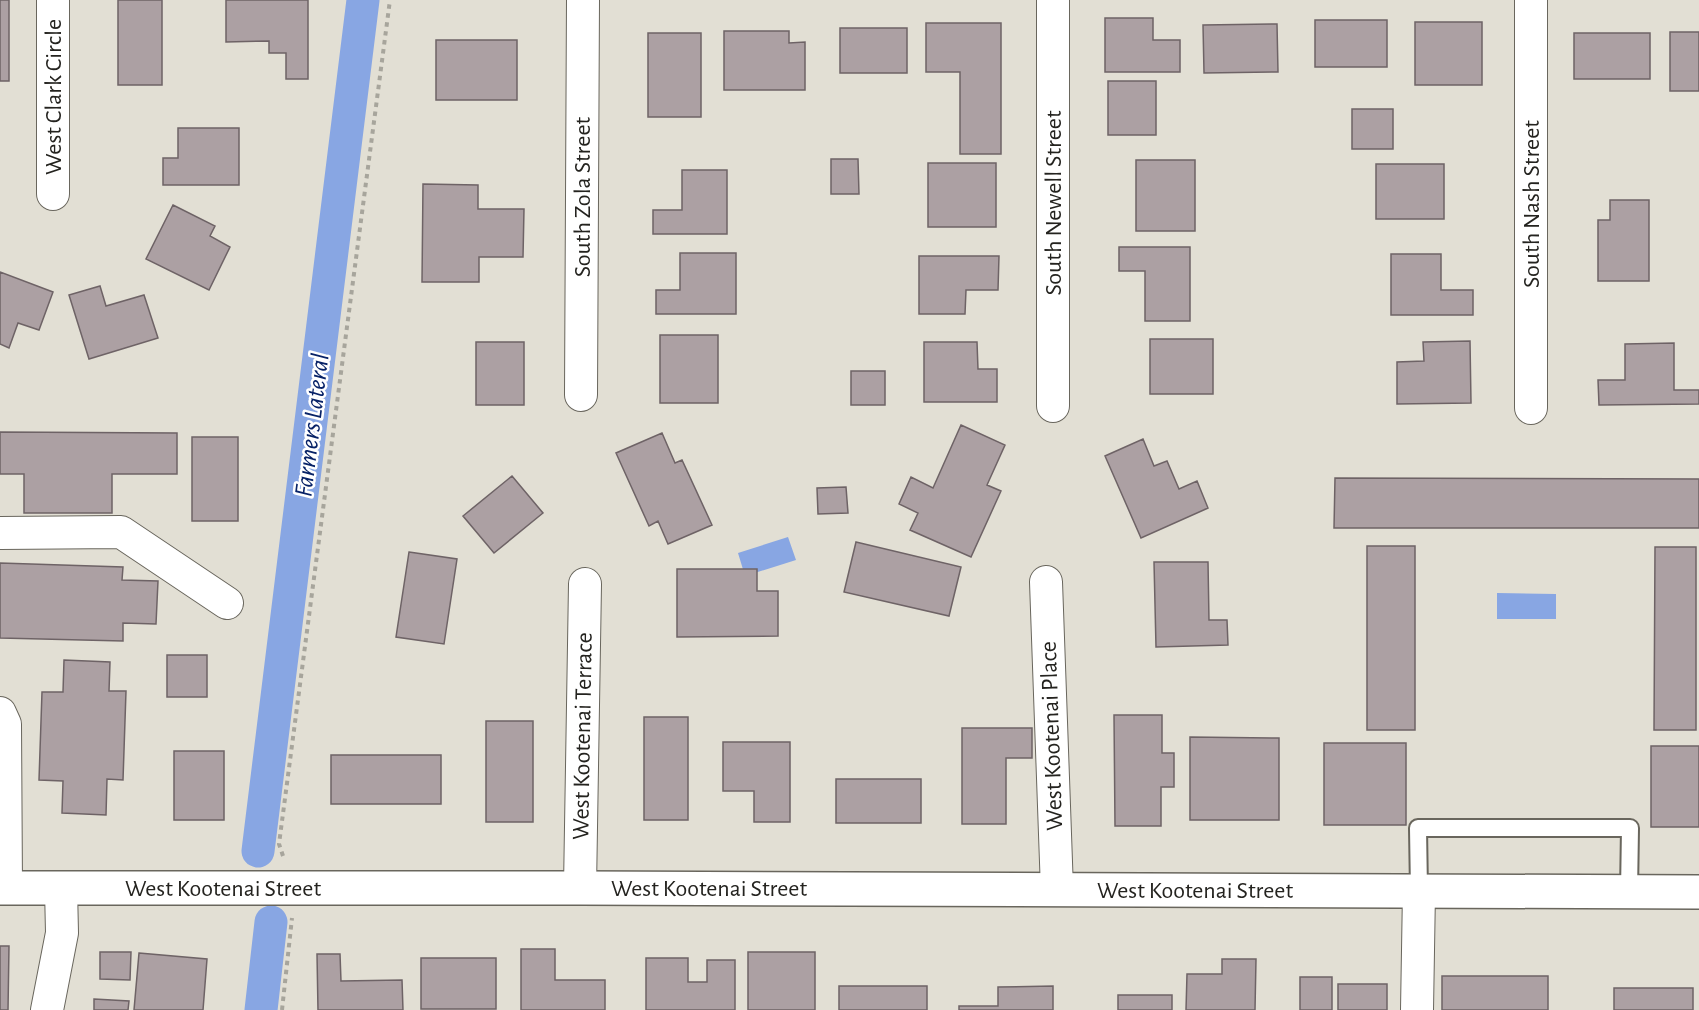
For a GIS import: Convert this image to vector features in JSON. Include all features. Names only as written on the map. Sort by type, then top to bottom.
[{"type":"street","name":"West Clark Circle","points":[[53,0],[53,194]]},
{"type":"street","name":"South Zola Street","points":[[581,395],[584,0]]},
{"type":"street","name":"South Newell Street","points":[[1053,0],[1053,406]]},
{"type":"street","name":"South Nash Street","points":[[1531,0],[1531,408]]},
{"type":"street","points":[[0,533],[121,532],[227,603]]},
{"type":"street","name":"West Kootenai Place","points":[[1046,582],[1057,890]]},
{"type":"street","name":"West Kootenai Terrace","points":[[580,888],[585,584]]},
{"type":"street","points":[[0,713],[5,724],[3,888]]},
{"type":"street","name":"West Kootenai Street","points":[[3,888],[1699,892]]},
{"type":"street","points":[[47,1010],[62,933],[61,888]]},
{"type":"street","points":[[1417,1010],[1419,891]]},
{"type":"lane","points":[[1419,891],[1418,828],[1629,828],[1629,892]]},
{"type":"path","points":[[282,1010],[295,887],[279,844],[390,0]]},
{"type":"water","points":[[788,537],[796,560],[745,576],[738,553]]},
{"type":"water","points":[[1497,593],[1556,594],[1556,619],[1497,619]]},
{"type":"building","points":[[0,0],[9,0],[9,81],[0,81]]},
{"type":"building","points":[[118,0],[162,0],[162,85],[118,85]]},
{"type":"building","points":[[226,0],[308,0],[308,79],[286,79],[286,53],[269,53],[269,41],[226,42]]},
{"type":"building","points":[[1105,18],[1153,18],[1153,40],[1180,40],[1180,72],[1105,72]]},
{"type":"building","points":[[1315,20],[1387,20],[1387,67],[1315,67]]},
{"type":"building","points":[[1415,22],[1482,22],[1482,85],[1415,85]]},
{"type":"building","points":[[926,23],[1001,23],[1001,154],[960,154],[960,72],[926,72]]},
{"type":"building","points":[[1277,24],[1278,72],[1204,73],[1203,25]]},
{"type":"building","points":[[840,28],[907,28],[907,73],[840,73]]},
{"type":"building","points":[[724,31],[789,31],[789,43],[805,42],[805,90],[724,90]]},
{"type":"building","points":[[1670,32],[1699,32],[1699,91],[1670,91]]},
{"type":"building","points":[[648,33],[701,33],[701,117],[648,117]]},
{"type":"building","points":[[1574,33],[1650,33],[1650,79],[1574,79]]},
{"type":"building","points":[[436,40],[517,40],[517,100],[436,100]]},
{"type":"building","points":[[1108,81],[1156,81],[1156,135],[1108,135]]},
{"type":"building","points":[[1352,109],[1393,109],[1393,149],[1352,149]]},
{"type":"building","points":[[178,128],[239,128],[239,185],[163,185],[163,158],[178,158]]},
{"type":"building","points":[[831,159],[858,159],[859,194],[831,194]]},
{"type":"building","points":[[1136,160],[1195,160],[1195,231],[1136,231]]},
{"type":"building","points":[[928,163],[996,163],[996,227],[928,227]]},
{"type":"building","points":[[1376,164],[1444,164],[1444,219],[1376,219]]},
{"type":"building","points":[[682,170],[727,170],[727,234],[653,234],[653,210],[682,210]]},
{"type":"building","points":[[423,184],[478,185],[478,209],[524,209],[523,257],[479,257],[479,282],[422,282]]},
{"type":"building","points":[[1610,200],[1649,200],[1649,281],[1598,281],[1598,220],[1610,220]]},
{"type":"building","points":[[173,205],[215,226],[210,236],[230,247],[209,290],[146,259]]},
{"type":"building","points":[[1119,247],[1190,247],[1190,321],[1145,321],[1145,271],[1119,271]]},
{"type":"building","points":[[680,253],[736,253],[736,314],[656,314],[656,290],[680,290]]},
{"type":"building","points":[[1391,254],[1441,254],[1441,290],[1473,290],[1473,315],[1391,315]]},
{"type":"building","points":[[919,256],[999,256],[998,290],[966,290],[965,314],[919,314]]},
{"type":"building","points":[[0,272],[53,292],[39,330],[18,323],[9,348],[0,344]]},
{"type":"building","points":[[100,286],[106,306],[144,295],[158,338],[89,359],[69,295]]},
{"type":"building","points":[[660,335],[718,335],[718,403],[660,403]]},
{"type":"building","points":[[1150,339],[1213,339],[1213,394],[1150,394]]},
{"type":"building","points":[[1470,341],[1471,403],[1397,404],[1397,362],[1424,361],[1423,342]]},
{"type":"building","points":[[476,342],[524,342],[524,405],[476,405]]},
{"type":"building","points":[[924,342],[977,342],[978,369],[997,369],[997,402],[924,402]]},
{"type":"building","points":[[1674,343],[1674,390],[1699,390],[1699,404],[1599,405],[1598,380],[1625,380],[1625,344]]},
{"type":"building","points":[[851,371],[885,371],[885,405],[851,405]]},
{"type":"building","points":[[961,425],[1005,445],[987,485],[1001,491],[971,557],[910,530],[918,513],[899,504],[911,477],[933,488]]},
{"type":"building","points":[[0,432],[177,433],[177,474],[112,474],[112,513],[24,513],[24,474],[0,474]]},
{"type":"building","points":[[662,433],[675,463],[682,460],[712,525],[668,544],[658,521],[649,526],[616,453]]},
{"type":"building","points":[[192,437],[238,437],[238,521],[192,521]]},
{"type":"building","points":[[1143,439],[1154,466],[1167,461],[1179,489],[1197,481],[1208,508],[1141,538],[1105,456]]},
{"type":"building","points":[[512,476],[543,513],[494,553],[463,516]]},
{"type":"building","points":[[1335,478],[1699,479],[1699,528],[1334,528]]},
{"type":"building","points":[[846,487],[848,513],[818,514],[817,488]]},
{"type":"building","points":[[856,542],[961,567],[949,616],[844,592]]},
{"type":"building","points":[[1367,546],[1415,546],[1415,730],[1367,730]]},
{"type":"building","points":[[1655,547],[1696,547],[1696,730],[1654,730]]},
{"type":"building","points":[[409,552],[457,559],[444,644],[396,637]]},
{"type":"building","points":[[1154,562],[1208,562],[1209,620],[1227,620],[1228,645],[1156,647]]},
{"type":"building","points":[[0,563],[123,567],[122,580],[158,581],[156,624],[123,623],[123,641],[0,638]]},
{"type":"building","points":[[677,569],[757,569],[757,591],[778,591],[778,636],[677,637]]},
{"type":"building","points":[[167,655],[207,655],[207,697],[167,697]]},
{"type":"building","points":[[64,660],[110,662],[109,691],[126,691],[123,780],[107,779],[106,815],[62,813],[63,781],[39,780],[42,692],[63,692]]},
{"type":"building","points":[[1114,715],[1162,715],[1162,753],[1174,753],[1174,787],[1161,787],[1161,826],[1115,826]]},
{"type":"building","points":[[644,717],[688,717],[688,820],[644,820]]},
{"type":"building","points":[[486,721],[533,721],[533,822],[486,822]]},
{"type":"building","points":[[962,728],[1032,728],[1032,758],[1006,758],[1006,824],[962,824]]},
{"type":"building","points":[[1190,737],[1279,738],[1279,820],[1190,820]]},
{"type":"building","points":[[723,742],[790,742],[790,822],[754,822],[754,791],[723,791]]},
{"type":"building","points":[[1324,743],[1406,743],[1406,825],[1324,825]]},
{"type":"building","points":[[1651,746],[1699,746],[1699,827],[1651,827]]},
{"type":"building","points":[[174,751],[224,751],[224,820],[174,820]]},
{"type":"building","points":[[331,755],[441,755],[441,804],[331,804]]},
{"type":"building","points":[[836,779],[921,779],[921,823],[836,823]]},
{"type":"building","points":[[0,946],[9,946],[8,1010],[0,1010]]},
{"type":"building","points":[[521,949],[555,949],[555,980],[605,980],[605,1010],[521,1010]]},
{"type":"building","points":[[100,952],[131,952],[130,980],[100,979]]},
{"type":"building","points":[[748,952],[815,952],[815,1010],[748,1010]]},
{"type":"building","points":[[139,953],[207,959],[203,1010],[134,1010]]},
{"type":"building","points":[[317,954],[340,954],[341,981],[402,980],[403,1010],[318,1010]]},
{"type":"building","points":[[421,958],[496,958],[496,1009],[421,1009]]},
{"type":"building","points":[[646,958],[688,958],[688,982],[707,982],[707,960],[735,960],[735,1010],[646,1010]]},
{"type":"building","points":[[1222,959],[1256,959],[1255,1010],[1186,1010],[1187,974],[1222,974]]},
{"type":"building","points":[[1442,976],[1548,976],[1548,1010],[1442,1010]]},
{"type":"building","points":[[1300,977],[1332,977],[1332,1010],[1300,1010]]},
{"type":"building","points":[[1338,984],[1387,984],[1387,1010],[1338,1010]]},
{"type":"building","points":[[839,986],[927,986],[927,1010],[839,1010]]},
{"type":"building","points":[[1053,986],[1053,1010],[959,1010],[959,1006],[998,1006],[998,987]]},
{"type":"building","points":[[1614,988],[1693,988],[1693,1010],[1614,1010]]},
{"type":"building","points":[[1118,995],[1172,995],[1172,1010],[1118,1010]]},
{"type":"building","points":[[94,999],[129,1001],[128,1010],[94,1010]]},
{"type":"waterway","name":"Farmers Lateral","points":[[258,851],[363,0]]},
{"type":"waterway","name":"Farmers Lateral","points":[[261,1010],[271,922]]}]
